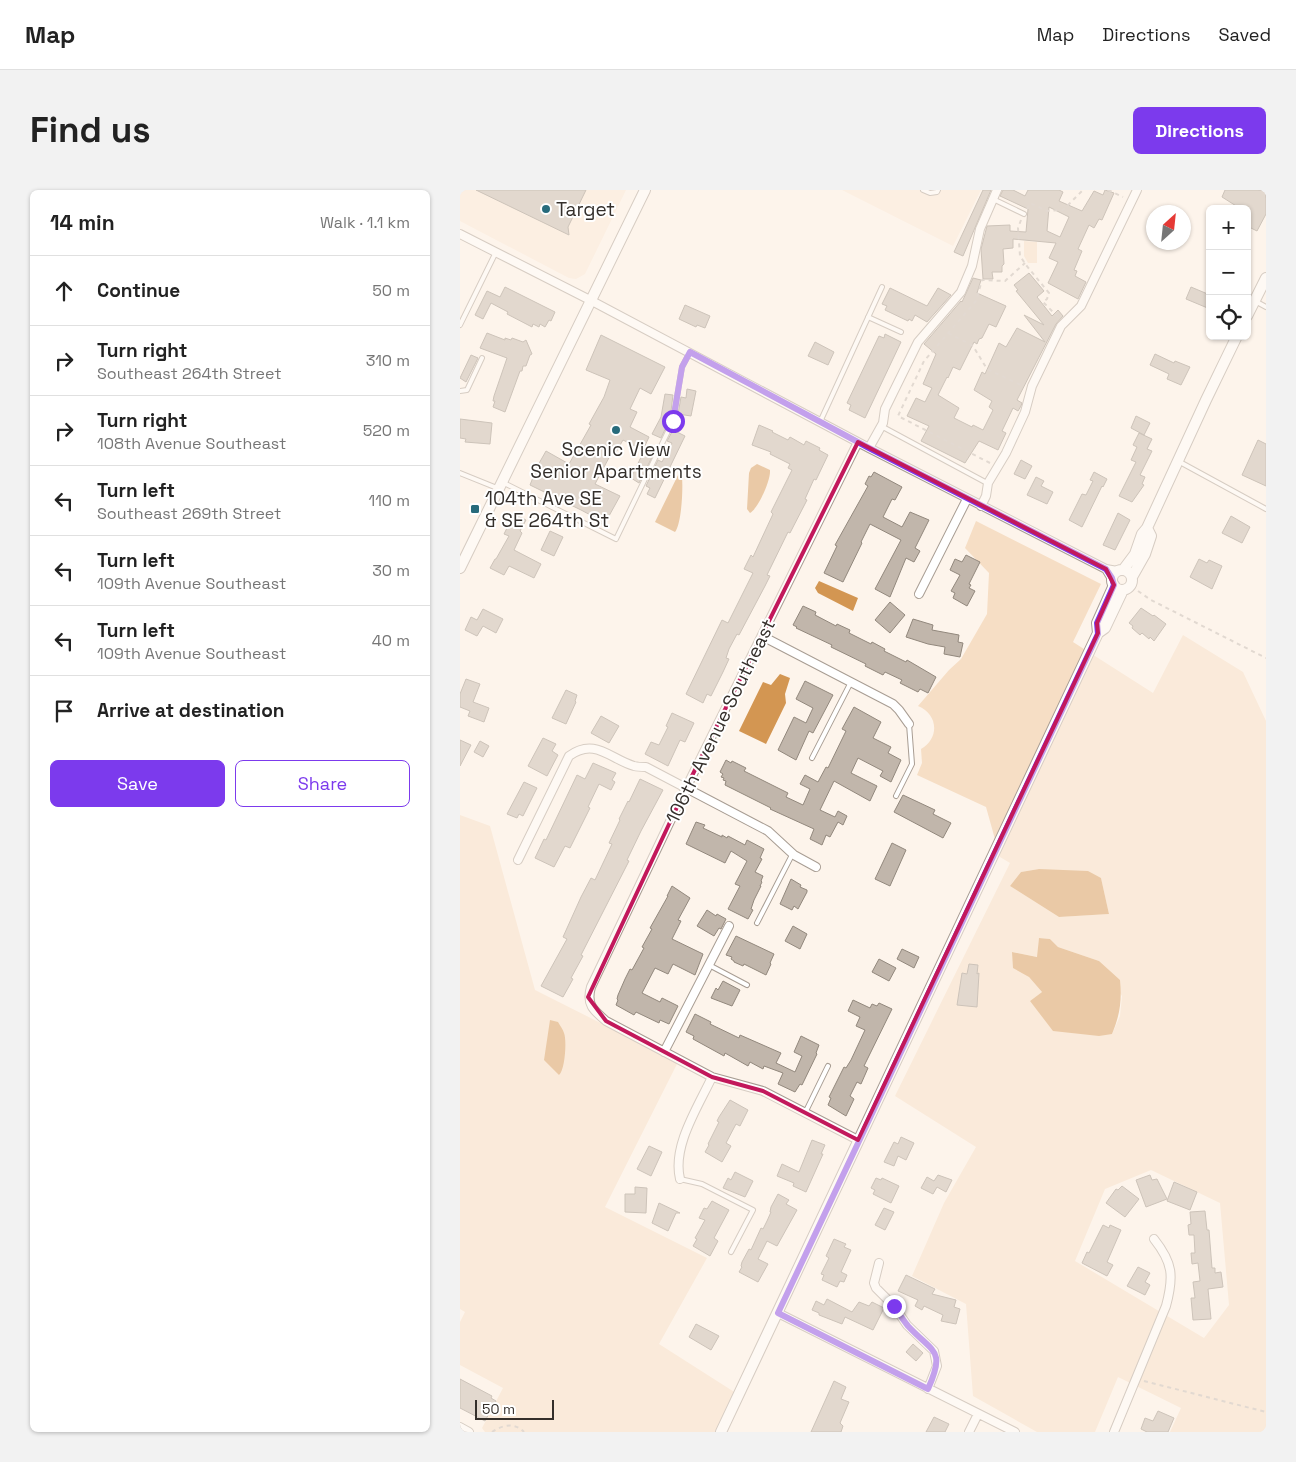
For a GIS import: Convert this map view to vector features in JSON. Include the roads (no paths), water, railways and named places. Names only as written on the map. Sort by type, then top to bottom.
[{"type":"street","points":[[460,568],[645,190]]},
{"type":"street","points":[[869,448],[881,426],[885,409],[918,342],[961,292],[972,266],[980,229],[998,190]]},
{"type":"street","points":[[981,506],[986,496],[988,483],[1006,454],[1025,412],[1031,390],[1064,323],[1081,306],[1137,190]]},
{"type":"street","points":[[460,234],[690,352],[1130,585],[1132,577],[1145,554],[1151,536],[1148,528]]},
{"type":"street","points":[[1251,308],[1266,278]]},
{"type":"street","points":[[721,1432],[1098,634],[1097,623],[1116,577],[1135,554],[1142,534],[1148,528],[1235,340]]},
{"type":"street","name":"106th Avenue Southeast","points":[[664,1052],[606,1021],[589,1003],[588,997],[591,987],[686,788],[858,442]]},
{"type":"street","points":[[919,594],[967,499]]},
{"type":"street","points":[[1116,577],[1127,572],[1132,577]]},
{"type":"street","points":[[762,636],[893,704],[909,724]]},
{"type":"street","points":[[518,860],[569,756],[582,749],[601,750],[634,766],[646,767],[768,831],[792,853],[816,867]]},
{"type":"street","points":[[729,926],[664,1052],[712,1077],[763,1092],[858,1140]]},
{"type":"street","points":[[680,1179],[678,1160],[680,1146],[712,1077]]},
{"type":"street","points":[[1114,1432],[1170,1292],[1170,1266],[1165,1253],[1154,1239]]},
{"type":"street","points":[[879,1263],[874,1283],[876,1288],[894,1306],[907,1325],[934,1351],[937,1366],[928,1389]]},
{"type":"street","points":[[778,1313],[1015,1432]]},
{"type":"street","points":[[969,1432],[978,1414]]},
{"type":"street","points":[[460,1427],[469,1432]]},
{"type":"lane","points":[[923,190],[930,193],[937,192],[938,190]]},
{"type":"lane","points":[[993,199],[1024,214]]},
{"type":"lane","points":[[460,325],[496,252]]},
{"type":"lane","points":[[820,422],[882,287]]},
{"type":"lane","points":[[1255,301],[1266,307]]},
{"type":"lane","points":[[868,317],[902,332]]},
{"type":"lane","points":[[460,473],[500,485],[616,539],[673,421],[682,367],[690,352]]},
{"type":"lane","points":[[460,391],[467,390],[482,358]]},
{"type":"lane","points":[[881,426],[988,483]]},
{"type":"lane","points":[[1178,461],[1266,509]]},
{"type":"lane","points":[[812,758],[851,682]]},
{"type":"lane","points":[[896,796],[912,764],[909,724]]},
{"type":"lane","points":[[757,923],[792,853]]},
{"type":"lane","points":[[709,965],[747,985]]},
{"type":"lane","points":[[805,1113],[828,1066]]},
{"type":"lane","points":[[680,1179],[702,1184],[753,1210],[732,1252]]},
{"type":"place","name":"Target","points":[[546,209]]},
{"type":"place","name":"Scenic View Senior Apartments","points":[[616,430]]},
{"type":"place","name":"104th Ave SE & SE 264th St","points":[[475,509]]}]
